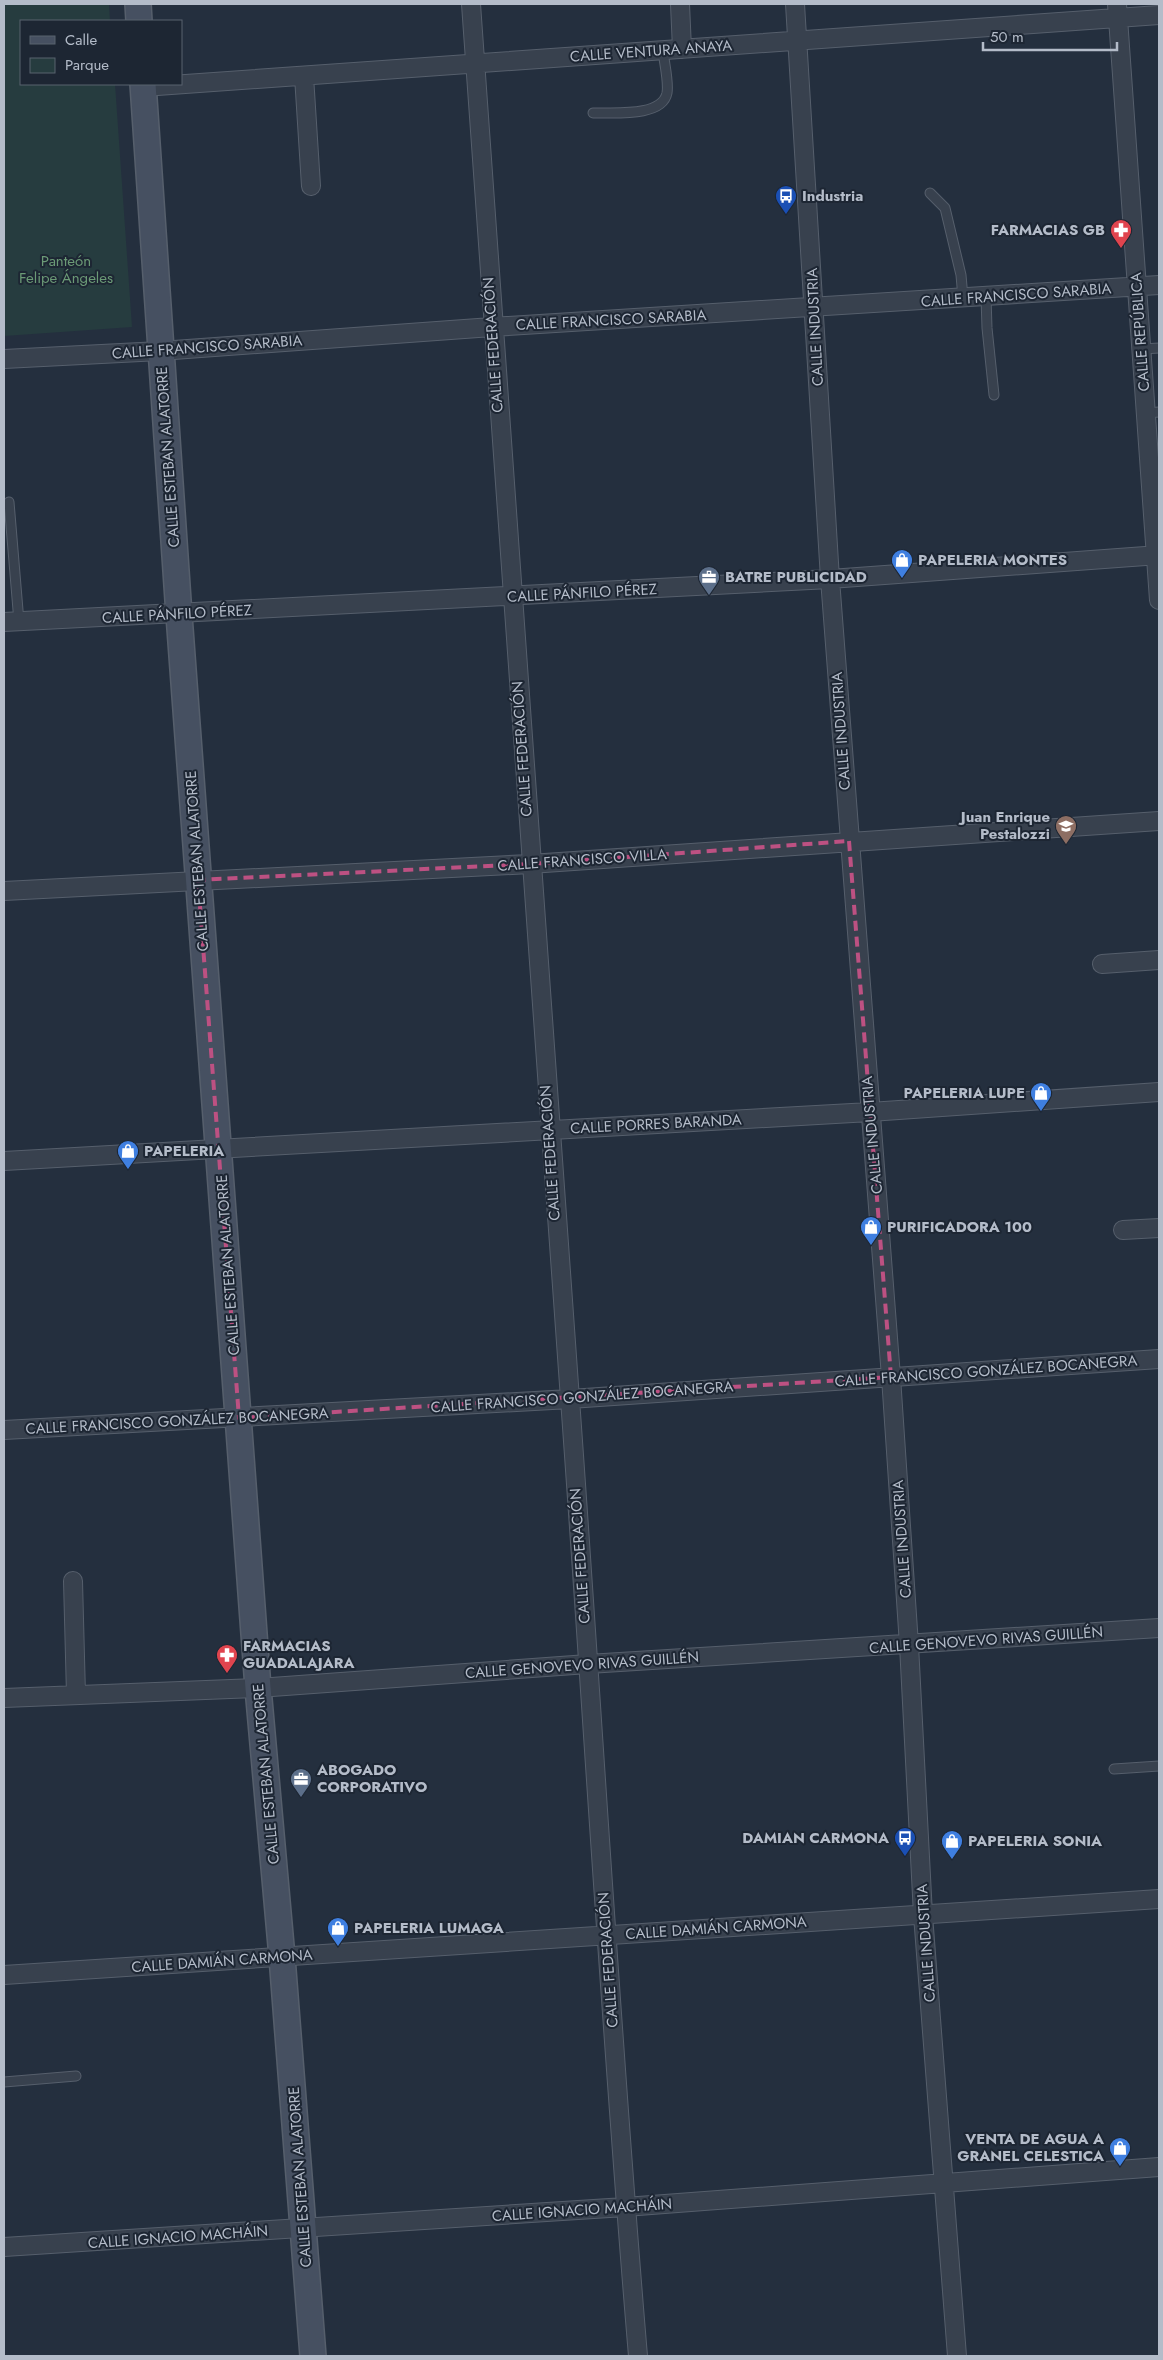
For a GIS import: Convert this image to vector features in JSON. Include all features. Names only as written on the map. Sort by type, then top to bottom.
[{"type":"street","points":[[138,4],[139,20]]},
{"type":"street","name":"CALLE FEDERACIÓN","points":[[471,4],[548,1129],[570,1399],[625,2207],[638,2356]]},
{"type":"street","points":[[680,4],[682,49]]},
{"type":"street","name":"CALLE INDUSTRIA","points":[[795,4],[830,579],[891,1377],[909,1645],[923,1914],[957,2356]]},
{"type":"street","name":"CALLE VENTURA ANAYA","points":[[182,83],[797,41],[1117,11],[1159,15]]},
{"type":"street","name":"CALLE REPÚBLICA","points":[[1117,11],[1137,287],[1151,348],[1159,600]]},
{"type":"street","points":[[304,76],[311,186]]},
{"type":"street","name":"CALLE ESTEBAN ALATORRE","points":[[143,85],[160,351],[198,880],[220,1149],[258,1688],[282,1957],[313,2356]]},
{"type":"street","name":"CALLE FRANCISCO SARABIA","points":[[4,359],[160,351],[492,327],[1159,285]]},
{"type":"street","name":"CALLE PÁNFILO PÉREZ","points":[[11,622],[179,615],[830,579],[1158,555]]},
{"type":"street","name":"CALLE FRANCISCO VILLA","points":[[4,891],[530,864],[1159,821]]},
{"type":"street","points":[[1102,964],[1159,960]]},
{"type":"street","name":"CALLE PORRES BARANDA","points":[[4,1161],[870,1112],[1159,1092]]},
{"type":"street","points":[[1123,1230],[1159,1228]]},
{"type":"street","name":"CALLE FRANCISCO GONZÁLEZ BOCANEGRA","points":[[4,1430],[570,1399],[1159,1359]]},
{"type":"street","points":[[73,1581],[76,1695]]},
{"type":"street","name":"CALLE GENOVEVO RIVAS GUILLÉN","points":[[4,1698],[258,1688],[588,1664],[1159,1628]]},
{"type":"street","name":"CALLE DAMIÁN CARMONA","points":[[4,1975],[1159,1899]]},
{"type":"street","name":"CALLE IGNACIO MACHÁIN","points":[[4,2247],[625,2207],[1159,2167]]},
{"type":"lane","points":[[592,112],[647,111],[663,102],[667,93],[663,50]]},
{"type":"lane","points":[[930,193],[945,208],[961,275],[963,298]]},
{"type":"lane","points":[[986,297],[994,395]]},
{"type":"lane","points":[[9,502],[11,622]]},
{"type":"lane","points":[[1114,1769],[1159,1766]]},
{"type":"lane","points":[[4,2082],[76,2076]]},
{"type":"highlighted area","points":[[849,841],[891,1377],[239,1418],[198,880],[530,864]]},
{"type":"green space","name":"Panteón Felipe Ángeles","points":[[4,4],[109,4],[110,20],[20,20],[20,85],[115,85],[132,327],[4,336]]},
{"type":"place","name":"Industria","points":[[786,215]]},
{"type":"place","name":"FARMACIAS GB","points":[[1121,249]]},
{"type":"place","name":"PAPELERIA MONTES","points":[[902,579]]},
{"type":"place","name":"BATRE PUBLICIDAD","points":[[709,596]]},
{"type":"place","name":"Juan Enrique Pestalozzi","points":[[1066,845]]},
{"type":"place","name":"PAPELERIA LUPE","points":[[1041,1112]]},
{"type":"place","name":"PAPELERIA","points":[[128,1170]]},
{"type":"place","name":"PURIFICADORA 100","points":[[871,1246]]},
{"type":"place","name":"FARMACIAS GUADALAJARA","points":[[227,1674]]},
{"type":"place","name":"ABOGADO CORPORATIVO","points":[[301,1798]]},
{"type":"place","name":"DAMIAN CARMONA","points":[[905,1857]]},
{"type":"place","name":"PAPELERIA SONIA","points":[[952,1860]]},
{"type":"place","name":"PAPELERIA LUMAGA","points":[[338,1947]]},
{"type":"place","name":"VENTA DE AGUA A GRANEL CELESTICA","points":[[1120,2167]]}]
